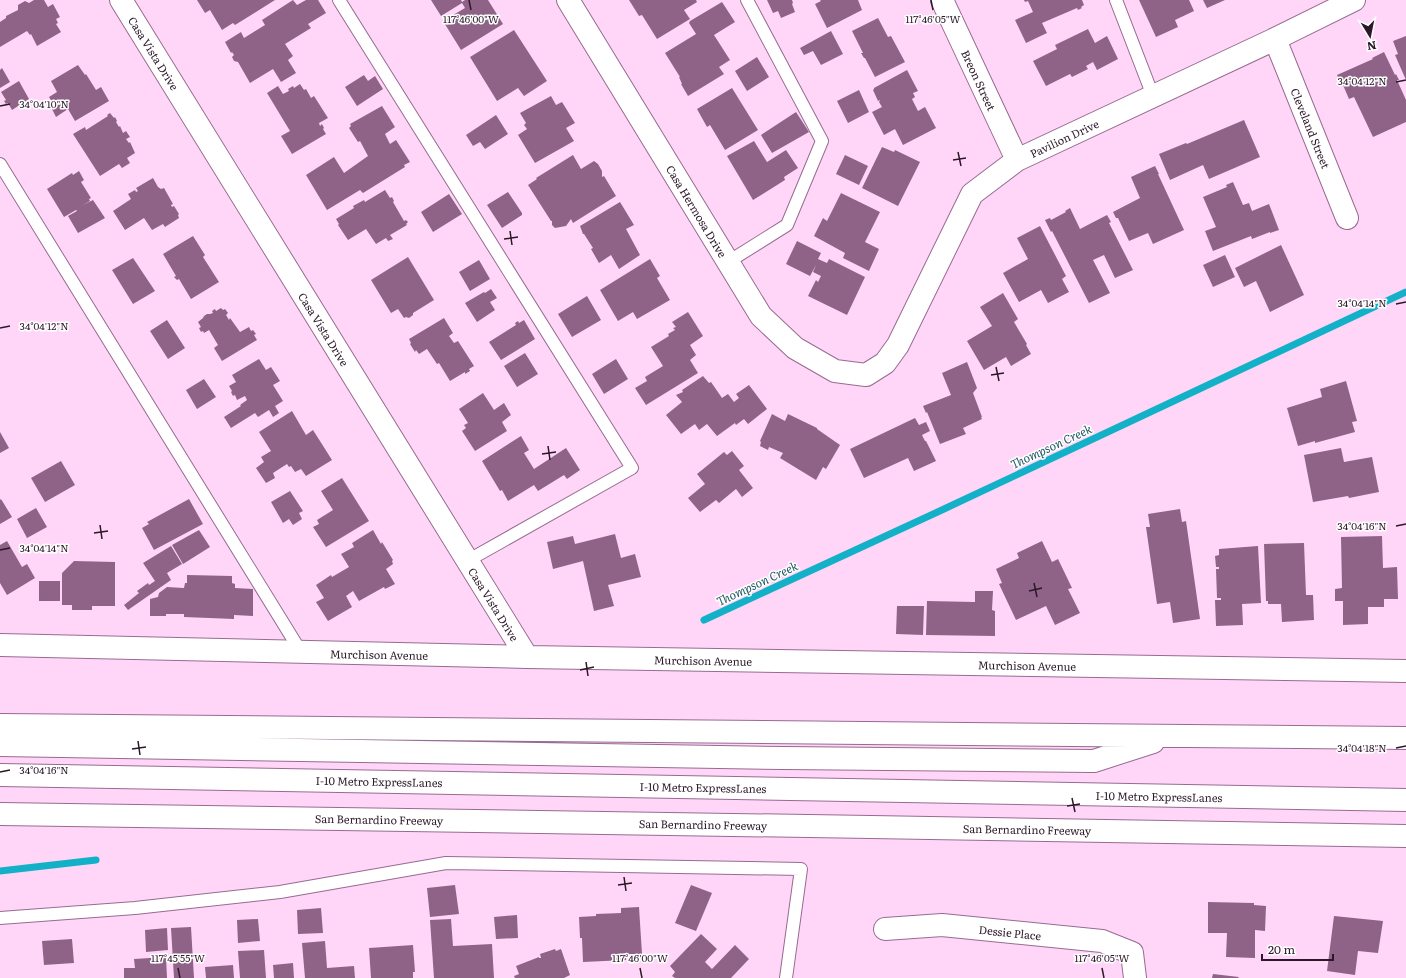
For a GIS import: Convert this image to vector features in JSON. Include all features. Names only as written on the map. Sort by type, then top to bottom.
[{"type":"main road","name":"Casa Vista Drive","points":[[121,0],[527,657]]},
{"type":"main road","name":"Casa Hermosa Drive","points":[[568,0],[761,316],[795,348],[835,371],[866,375]]},
{"type":"main road","name":"Breon Street","points":[[942,0],[1017,160]]},
{"type":"main road","name":"Pavilion Drive","points":[[866,375],[885,363],[898,345],[972,194],[1017,160],[1275,39],[1354,0]]},
{"type":"main road","name":"Cleveland Street","points":[[1275,39],[1347,218]]},
{"type":"main road","name":"Murchison Avenue","points":[[0,645],[527,657],[1406,671]]},
{"type":"main road","points":[[0,725],[1406,738]]},
{"type":"main road","points":[[0,745],[776,758],[1094,761],[1172,736]]},
{"type":"main road","name":"I-10 Metro ExpressLanes","points":[[0,776],[263,779],[1406,800]]},
{"type":"main road","name":"San Bernardino Freeway","points":[[0,814],[855,826],[1406,836]]},
{"type":"main road","name":"Dessie Place","points":[[886,929],[942,925],[1102,941],[1132,952],[1135,978]]},
{"type":"lane","points":[[339,0],[632,468],[467,561]]},
{"type":"lane","points":[[728,262],[787,225],[822,141],[747,0]]},
{"type":"lane","points":[[1116,0],[1154,96]]},
{"type":"lane","points":[[0,164],[300,652]]},
{"type":"lane","points":[[0,918],[135,908],[280,892],[446,863],[801,869],[786,978]]},
{"type":"building","points":[[34,0],[44,0],[48,7],[53,4],[60,17],[56,19],[58,23],[56,24],[61,32],[37,46],[31,34],[30,35],[27,31],[0,47],[0,22],[6,18],[6,16],[18,10],[18,5],[25,1],[29,3]]},
{"type":"building","points":[[197,0],[275,0],[235,25],[233,23],[222,30],[210,10],[205,13]]},
{"type":"building","points":[[293,0],[297,5],[306,0],[318,0],[326,13],[308,24],[311,28],[285,44],[293,56],[288,60],[296,73],[281,82],[273,69],[250,83],[238,62],[234,61],[232,57],[234,55],[232,52],[231,53],[225,42],[241,32],[244,38],[265,25],[262,20]]},
{"type":"building","points":[[431,0],[461,0],[462,2],[465,0],[488,0],[503,24],[461,50],[443,21],[465,8],[462,3],[441,16]]},
{"type":"building","points":[[629,0],[696,0],[697,2],[684,10],[690,19],[657,39],[642,15],[639,16]]},
{"type":"building","points":[[767,0],[792,0],[795,12],[781,18],[778,11],[773,13]]},
{"type":"building","points":[[820,0],[858,0],[862,10],[827,28],[815,4],[821,1]]},
{"type":"building","points":[[1024,0],[1082,0],[1084,5],[1078,10],[1077,8],[1042,23],[1047,33],[1026,43],[1015,20],[1033,12],[1028,1],[1025,2]]},
{"type":"building","points":[[1139,0],[1189,0],[1194,11],[1175,20],[1178,27],[1156,37]]},
{"type":"building","points":[[1203,0],[1225,0],[1207,8]]},
{"type":"building","points":[[722,2],[735,22],[714,35],[730,60],[719,67],[724,74],[688,96],[681,84],[680,77],[665,53],[696,34],[689,23],[690,21]]},
{"type":"building","points":[[878,18],[888,37],[891,36],[905,62],[875,77],[861,53],[863,53],[852,31]]},
{"type":"building","points":[[1088,29],[1095,43],[1107,36],[1118,59],[1097,70],[1093,62],[1086,66],[1088,69],[1072,77],[1070,74],[1046,86],[1033,61],[1057,49],[1055,45]]},
{"type":"building","points":[[514,30],[547,81],[524,96],[518,88],[497,101],[470,57]]},
{"type":"building","points":[[831,31],[843,54],[821,65],[813,51],[804,55],[800,48]]},
{"type":"building","points":[[1406,36],[1406,80],[1395,55],[1398,54],[1393,41]]},
{"type":"building","points":[[1384,52],[1399,80],[1397,80],[1406,100],[1406,122],[1373,137],[1354,97],[1349,99],[1340,78],[1339,79],[1337,75],[1373,59],[1372,58]]},
{"type":"building","points":[[757,57],[769,77],[747,91],[735,71]]},
{"type":"building","points":[[78,65],[85,75],[86,74],[96,90],[101,87],[109,101],[75,121],[68,109],[56,117],[52,109],[55,107],[49,97],[57,92],[51,81]]},
{"type":"building","points":[[2,68],[10,82],[0,88],[0,70]]},
{"type":"building","points":[[907,70],[918,91],[913,93],[915,97],[912,99],[918,111],[925,107],[936,128],[903,145],[895,129],[884,135],[872,112],[882,107],[879,102],[880,100],[878,101],[873,90],[874,88]]},
{"type":"building","points":[[364,75],[368,81],[375,76],[383,89],[357,106],[345,87]]},
{"type":"building","points":[[19,81],[29,99],[12,110],[8,103],[6,104],[4,101],[6,100],[1,92]]},
{"type":"building","points":[[300,84],[304,90],[306,89],[311,98],[314,96],[328,118],[319,123],[320,126],[322,124],[326,134],[292,154],[281,136],[290,131],[267,93],[278,86],[283,94],[289,91],[288,89],[293,86],[294,88]]},
{"type":"building","points":[[732,88],[758,130],[725,150],[710,125],[707,127],[697,109]]},
{"type":"building","points":[[859,90],[869,112],[848,123],[837,101]]},
{"type":"building","points":[[551,96],[556,105],[562,102],[575,123],[566,128],[574,141],[535,163],[518,135],[527,129],[524,125],[526,123],[520,113]]},
{"type":"building","points":[[382,106],[395,127],[385,134],[390,144],[396,140],[410,162],[404,165],[405,167],[363,193],[360,190],[327,210],[306,175],[334,157],[344,173],[368,156],[360,141],[358,142],[349,128],[351,126],[350,124]]},
{"type":"building","points":[[796,112],[809,132],[772,153],[761,135]]},
{"type":"building","points":[[110,113],[114,118],[115,117],[116,122],[119,127],[120,126],[123,133],[126,131],[130,137],[126,139],[129,143],[130,142],[135,153],[127,158],[130,163],[122,168],[119,164],[100,176],[73,134],[85,127],[86,130],[108,116],[107,115]]},
{"type":"building","points":[[496,115],[508,134],[485,149],[480,142],[473,146],[466,135]]},
{"type":"building","points":[[1244,120],[1260,157],[1209,179],[1203,165],[1170,180],[1159,154]]},
{"type":"building","points":[[754,141],[767,162],[786,150],[798,168],[784,177],[785,180],[753,200],[727,156]]},
{"type":"building","points":[[882,147],[894,152],[895,150],[920,162],[898,206],[862,188]]},
{"type":"building","points":[[573,155],[581,169],[594,161],[598,164],[602,171],[602,177],[604,176],[616,196],[573,223],[571,219],[566,226],[555,228],[528,185],[537,179],[536,178]]},
{"type":"building","points":[[845,155],[868,166],[859,185],[836,174]]},
{"type":"building","points":[[1155,166],[1184,230],[1153,244],[1148,233],[1129,241],[1118,218],[1116,218],[1113,212],[1140,198],[1131,177]]},
{"type":"building","points":[[79,171],[84,180],[81,182],[91,198],[89,199],[90,201],[83,205],[93,200],[105,218],[78,233],[68,216],[77,211],[76,210],[64,217],[47,189],[72,173],[73,175]]},
{"type":"building","points":[[153,178],[158,187],[161,189],[164,188],[173,204],[171,205],[172,207],[174,206],[179,214],[179,218],[165,227],[163,224],[152,230],[144,218],[125,230],[113,211],[131,199],[128,194],[135,190],[136,192],[138,191],[136,188]]},
{"type":"building","points":[[1233,182],[1243,205],[1249,203],[1252,211],[1269,204],[1279,230],[1252,239],[1251,236],[1213,251],[1205,231],[1216,227],[1203,197],[1227,187],[1226,185]]},
{"type":"building","points":[[385,190],[390,198],[392,197],[393,202],[404,221],[406,220],[408,222],[406,224],[407,225],[390,235],[393,239],[388,241],[386,238],[376,244],[366,229],[348,240],[338,225],[339,224],[336,219],[354,208],[353,206],[364,200],[365,202]]},
{"type":"building","points":[[508,192],[522,215],[502,228],[487,205]]},
{"type":"building","points":[[841,193],[880,212],[865,242],[879,249],[869,271],[843,258],[845,253],[814,236],[823,218],[827,221]]},
{"type":"building","points":[[449,194],[462,214],[433,232],[421,212]]},
{"type":"building","points":[[620,202],[634,225],[626,229],[640,255],[619,269],[611,255],[599,263],[591,249],[593,248],[583,234],[580,226]]},
{"type":"building","points":[[1070,208],[1080,229],[1107,215],[1111,222],[1109,223],[1133,270],[1115,278],[1104,255],[1093,260],[1110,293],[1089,303],[1045,220],[1050,218],[1051,220],[1066,212],[1065,211]]},
{"type":"building","points":[[1040,226],[1066,276],[1062,279],[1069,292],[1048,303],[1041,290],[1019,302],[1003,273],[1028,259],[1017,238]]},
{"type":"building","points":[[193,236],[205,255],[203,257],[219,282],[191,299],[179,279],[177,280],[174,277],[176,276],[163,254]]},
{"type":"building","points":[[797,241],[821,253],[818,259],[827,263],[829,259],[865,277],[847,315],[808,296],[816,280],[818,282],[821,276],[813,272],[816,265],[810,276],[786,264]]},
{"type":"building","points":[[1281,245],[1304,295],[1270,312],[1256,281],[1244,287],[1235,268]]},
{"type":"building","points":[[1225,255],[1235,277],[1213,287],[1203,265]]},
{"type":"building","points":[[408,257],[434,300],[413,313],[413,315],[409,318],[404,318],[398,309],[391,313],[371,280]]},
{"type":"building","points":[[133,258],[155,291],[133,304],[112,270]]},
{"type":"building","points":[[650,259],[660,276],[657,278],[670,300],[637,319],[633,312],[618,321],[600,290]]},
{"type":"building","points":[[479,260],[490,279],[470,291],[459,272]]},
{"type":"building","points":[[491,289],[497,298],[490,302],[495,310],[477,322],[465,303]]},
{"type":"building","points":[[1003,293],[1018,319],[1014,322],[1031,354],[1011,366],[1006,357],[984,370],[967,341],[992,326],[980,307]]},
{"type":"building","points":[[587,296],[601,320],[572,337],[558,314]]},
{"type":"building","points":[[221,308],[223,310],[225,309],[228,313],[226,315],[229,320],[230,318],[240,332],[249,327],[251,331],[253,330],[256,334],[254,335],[257,340],[222,361],[214,348],[218,345],[209,330],[204,333],[203,331],[201,332],[199,328],[201,327],[198,322],[207,314],[213,313],[212,311],[215,309],[216,311]]},
{"type":"building","points":[[688,312],[703,336],[690,345],[696,355],[690,360],[698,373],[646,405],[635,388],[647,381],[645,377],[663,366],[651,347],[669,336],[668,334],[675,330],[673,328],[676,327],[672,322]]},
{"type":"building","points":[[444,318],[453,333],[449,336],[454,343],[458,341],[474,366],[469,369],[470,371],[465,374],[465,372],[450,381],[439,363],[437,364],[427,349],[419,354],[416,350],[415,352],[409,339]]},
{"type":"building","points":[[167,320],[185,348],[168,359],[150,331]]},
{"type":"building","points":[[524,320],[535,339],[501,360],[489,342],[516,325],[515,323],[518,321],[519,323]]},
{"type":"building","points":[[525,353],[538,374],[517,387],[504,366]]},
{"type":"building","points":[[259,359],[266,370],[271,367],[280,381],[273,385],[283,401],[275,406],[279,413],[273,417],[269,410],[258,417],[255,413],[231,428],[224,417],[241,406],[240,405],[247,400],[245,396],[237,400],[235,395],[233,396],[229,386],[236,382],[232,375]]},
{"type":"building","points":[[616,359],[628,379],[604,394],[592,374]]},
{"type":"building","points":[[967,362],[977,388],[973,393],[982,419],[963,428],[966,434],[940,444],[927,412],[926,413],[923,406],[951,395],[942,373]]},
{"type":"building","points":[[703,376],[709,383],[711,382],[722,398],[728,394],[734,402],[739,398],[736,394],[749,385],[767,409],[748,424],[744,419],[736,425],[735,423],[717,436],[707,424],[699,430],[695,424],[681,434],[666,415],[682,402],[676,395],[683,392],[682,390]]},
{"type":"building","points":[[204,379],[216,397],[197,409],[186,390]]},
{"type":"building","points":[[1346,381],[1357,421],[1352,422],[1355,432],[1298,446],[1287,408],[1322,397],[1320,389]]},
{"type":"building","points":[[483,393],[494,410],[504,403],[511,415],[502,422],[507,431],[475,451],[462,431],[466,428],[464,425],[468,423],[459,409]]},
{"type":"building","points":[[292,411],[306,435],[313,430],[332,460],[306,476],[301,469],[295,472],[291,466],[289,467],[287,464],[273,473],[275,478],[266,483],[256,468],[264,462],[261,457],[271,451],[259,432]]},
{"type":"building","points":[[772,414],[785,421],[788,414],[817,428],[840,445],[826,469],[823,467],[816,480],[780,458],[783,453],[769,447],[768,450],[760,446],[760,441]]},
{"type":"building","points":[[915,418],[919,425],[926,422],[930,431],[922,435],[936,461],[914,471],[908,458],[864,478],[850,449]]},
{"type":"building","points":[[0,432],[9,448],[0,453]]},
{"type":"building","points":[[521,436],[529,450],[524,453],[534,469],[566,448],[580,470],[567,479],[564,475],[538,491],[534,485],[508,501],[502,490],[500,491],[482,461]]},
{"type":"building","points":[[1341,448],[1344,462],[1372,457],[1379,492],[1349,498],[1348,496],[1313,502],[1304,455]]},
{"type":"building","points":[[732,451],[744,466],[739,470],[753,488],[742,497],[736,489],[719,503],[716,500],[700,512],[688,498],[705,484],[697,474],[724,452],[727,455]]},
{"type":"building","points":[[61,461],[75,485],[45,502],[31,478]]},
{"type":"building","points":[[342,478],[369,521],[326,547],[313,527],[319,524],[317,520],[333,510],[321,491]]},
{"type":"building","points":[[290,491],[303,511],[299,513],[302,519],[293,525],[289,519],[283,523],[271,502]]},
{"type":"building","points":[[1,499],[12,517],[0,524],[0,500]]},
{"type":"building","points":[[189,499],[203,524],[154,550],[142,528],[149,524],[147,522]]},
{"type":"building","points":[[36,508],[47,527],[27,538],[17,519]]},
{"type":"building","points":[[1180,509],[1182,522],[1186,521],[1200,619],[1173,623],[1170,602],[1157,604],[1146,527],[1150,527],[1148,514]]},
{"type":"building","points":[[199,530],[210,547],[183,564],[172,545]]},
{"type":"building","points":[[373,530],[393,560],[393,564],[386,569],[395,584],[385,589],[384,587],[359,601],[353,591],[346,596],[352,607],[328,621],[316,602],[324,598],[316,585],[331,575],[332,577],[349,567],[341,554],[354,547],[352,543]]},
{"type":"building","points":[[615,534],[621,558],[635,554],[641,577],[608,585],[614,606],[594,611],[583,561],[553,569],[547,542],[573,536],[575,544]]},
{"type":"building","points":[[1382,536],[1383,568],[1397,567],[1398,599],[1384,599],[1384,607],[1368,607],[1368,624],[1343,625],[1343,601],[1335,601],[1335,589],[1342,588],[1341,537]]},
{"type":"building","points":[[7,541],[22,567],[27,564],[35,578],[7,595],[0,583],[0,545]]},
{"type":"building","points":[[1042,541],[1052,562],[1058,559],[1072,588],[1068,589],[1080,613],[1055,625],[1046,606],[1016,620],[999,584],[1002,583],[996,569],[1019,558],[1017,553]]},
{"type":"building","points":[[1304,543],[1306,595],[1313,595],[1314,620],[1282,622],[1281,604],[1268,604],[1268,601],[1266,601],[1264,544]]},
{"type":"building","points":[[171,546],[182,564],[167,573],[171,580],[128,610],[124,605],[139,593],[137,591],[148,583],[149,585],[155,581],[143,563]]},
{"type":"building","points":[[1258,546],[1261,603],[1242,604],[1243,625],[1216,626],[1215,600],[1221,600],[1221,598],[1217,598],[1216,569],[1219,569],[1219,567],[1216,567],[1215,556],[1219,555],[1219,549]]},
{"type":"building","points":[[74,561],[115,562],[115,606],[92,606],[92,610],[72,610],[72,605],[62,605],[62,573]]},
{"type":"building","points":[[187,575],[232,576],[232,583],[235,584],[235,588],[253,589],[253,616],[234,615],[234,619],[184,617],[184,614],[150,616],[150,599],[158,597],[159,593],[167,587],[184,588],[185,583],[187,583]]},
{"type":"building","points":[[39,581],[60,581],[60,601],[39,601]]},
{"type":"building","points":[[975,591],[993,591],[992,610],[995,611],[995,636],[926,635],[927,601],[975,602]]},
{"type":"building","points":[[897,606],[924,606],[923,635],[896,634]]},
{"type":"building","points":[[455,885],[459,914],[430,917],[427,888]]},
{"type":"building","points":[[691,885],[712,893],[696,931],[675,923]]},
{"type":"building","points":[[1208,902],[1254,903],[1254,905],[1266,906],[1265,931],[1255,930],[1255,958],[1226,957],[1227,933],[1208,933]]},
{"type":"building","points":[[639,907],[642,954],[626,954],[626,960],[583,962],[579,917],[596,916],[596,914],[621,913],[621,908]]},
{"type":"building","points":[[321,908],[323,933],[298,934],[297,910]]},
{"type":"building","points":[[517,915],[518,938],[496,939],[494,917]]},
{"type":"building","points":[[1334,916],[1383,921],[1378,953],[1358,951],[1355,975],[1327,971]]},
{"type":"building","points":[[258,919],[260,941],[238,943],[237,920]]},
{"type":"building","points":[[451,919],[453,946],[492,944],[494,978],[434,978],[430,920]]},
{"type":"building","points":[[191,927],[194,978],[174,978],[171,928]]},
{"type":"building","points":[[167,928],[168,950],[146,952],[145,930]]},
{"type":"building","points":[[701,934],[717,949],[705,962],[712,969],[735,945],[749,959],[731,978],[675,978],[672,976],[675,972],[670,966]]},
{"type":"building","points":[[72,939],[74,963],[44,965],[42,941]]},
{"type":"building","points":[[325,941],[327,968],[354,966],[355,978],[305,978],[302,943]]},
{"type":"building","points":[[413,945],[415,972],[413,972],[413,978],[371,978],[369,948]]},
{"type":"building","points":[[555,949],[556,951],[561,949],[570,975],[564,978],[515,978],[514,976],[519,974],[516,966],[539,957],[541,958],[540,954]]},
{"type":"building","points":[[264,950],[266,978],[240,978],[238,951]]},
{"type":"building","points":[[166,957],[167,978],[124,978],[124,968],[135,968],[134,959]]},
{"type":"building","points":[[293,963],[294,978],[274,978],[273,965]]},
{"type":"building","points":[[233,965],[234,978],[206,978],[205,967]]},
{"type":"building","points":[[1213,974],[1239,977],[1212,978]]},
{"type":"waterway","name":"Thompson Creek","points":[[704,620],[1406,292]]},
{"type":"waterway","name":"Thompson Creek","points":[[0,871],[96,860]]}]
